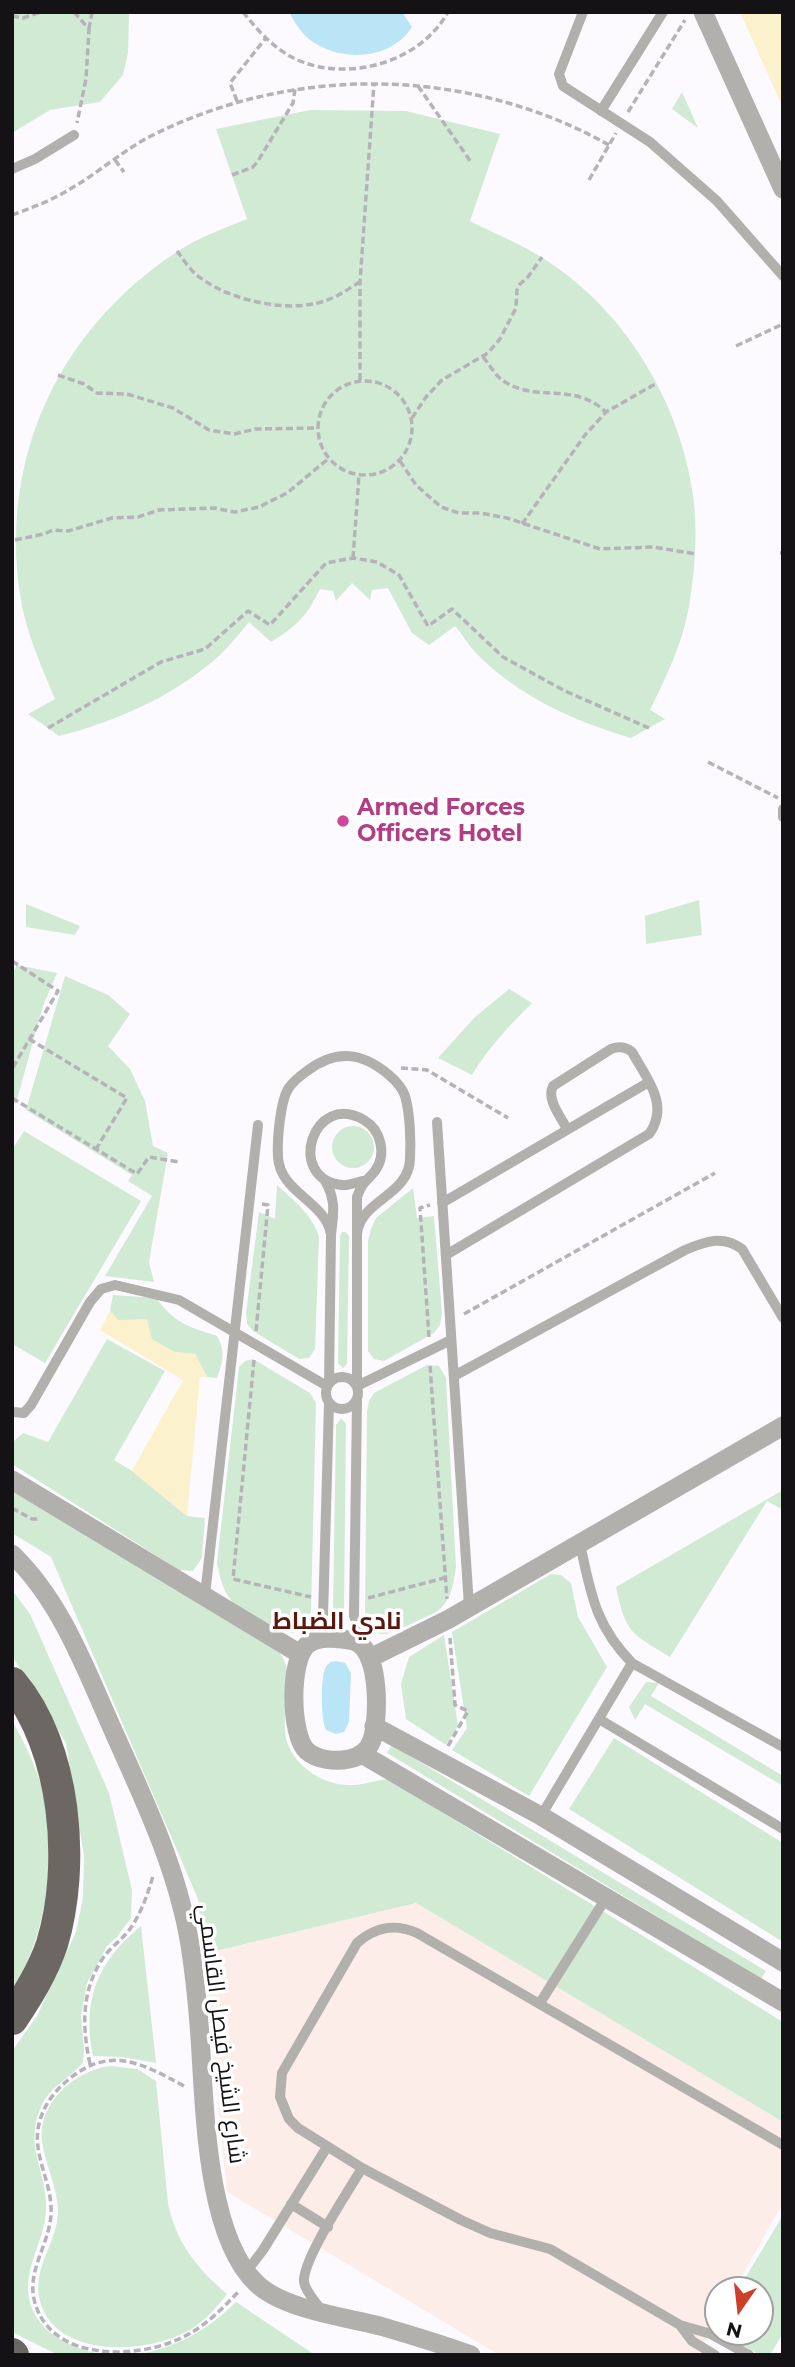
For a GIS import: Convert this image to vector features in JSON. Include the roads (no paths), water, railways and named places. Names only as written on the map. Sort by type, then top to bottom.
[{"type":"highway","points":[[12,1683],[37,1721],[55,1765],[64,1826],[61,1903],[52,1944],[39,1977],[12,2019]]},
{"type":"street","points":[[703,12],[783,189]]},
{"type":"street","points":[[368,1654],[449,1619],[783,1426]]},
{"type":"street","points":[[12,1480],[303,1650]]},
{"type":"street","name":"شارع الشيخ فيصل القاسمي","points":[[12,1554],[47,1593],[66,1628],[161,1840],[180,1899],[190,1945],[204,2097],[218,2204],[235,2253],[257,2284],[279,2299],[471,2355]]},
{"type":"street","points":[[319,1639],[336,1639],[354,1641],[368,1654],[374,1668],[372,1740],[362,1754],[348,1759],[333,1760],[307,1751],[296,1728],[296,1666],[303,1650],[319,1639]]},
{"type":"street","points":[[374,1726],[541,1816],[783,1962]]},
{"type":"street","points":[[362,1754],[783,2002]]},
{"type":"lane","points":[[583,12],[559,78],[563,86],[650,142],[718,201],[783,276]]},
{"type":"lane","points":[[601,111],[663,12]]},
{"type":"lane","points":[[12,169],[35,159],[74,135]]},
{"type":"lane","points":[[783,809],[783,817]]},
{"type":"lane","points":[[446,1255],[649,1134],[658,1119],[658,1101],[632,1052],[622,1047],[611,1049],[550,1089],[551,1098],[567,1129]]},
{"type":"lane","points":[[331,1234],[322,1215],[290,1185],[281,1170],[278,1153],[284,1098],[294,1081],[319,1062],[342,1055],[365,1059],[384,1071],[401,1087],[405,1096],[410,1167],[401,1184],[364,1215],[356,1234]]},
{"type":"lane","points":[[442,1203],[649,1082]]},
{"type":"lane","points":[[303,1650],[318,1630],[323,1617],[329,1403],[326,1395],[334,1212],[332,1193],[313,1165],[309,1149],[313,1133],[324,1120],[340,1114],[356,1115],[371,1124],[380,1138],[382,1154],[376,1170],[363,1181],[343,1186],[323,1178]]},
{"type":"lane","points":[[437,1122],[469,1606]]},
{"type":"lane","points":[[205,1595],[258,1125]]},
{"type":"lane","points":[[363,1181],[357,1197],[356,1234],[354,1616],[368,1654]]},
{"type":"lane","points":[[454,1376],[685,1250],[718,1240],[727,1241],[742,1249],[783,1318]]},
{"type":"lane","points":[[13,1413],[24,1413],[31,1405],[90,1301],[101,1289],[115,1285],[179,1300],[328,1385]]},
{"type":"lane","points":[[357,1385],[451,1340]]},
{"type":"lane","points":[[328,1385],[341,1376],[350,1378],[357,1385]]},
{"type":"lane","points":[[329,1403],[341,1409],[350,1407],[357,1401]]},
{"type":"lane","points":[[580,1544],[597,1615],[615,1644],[632,1663],[783,1747]]},
{"type":"lane","points":[[541,1816],[632,1663]]},
{"type":"lane","points":[[599,1718],[783,1829]]},
{"type":"lane","points":[[540,2003],[606,1898]]},
{"type":"lane","points":[[749,2355],[711,2333],[680,2325],[550,2249],[475,2227],[362,2168],[298,2128],[289,2119],[280,2097],[279,2084],[287,2062],[357,1943],[365,1936],[385,1927],[407,1929],[783,2145]]},
{"type":"lane","points":[[249,2274],[327,2147]]},
{"type":"lane","points":[[321,2311],[304,2285],[305,2272],[362,2168]]},
{"type":"lane","points":[[291,2204],[328,2227]]},
{"type":"lane","points":[[680,2325],[692,2341],[715,2355]]},
{"type":"water","points":[[289,12],[402,12],[412,27],[393,45],[381,51],[343,54],[309,39]]},
{"type":"water","points":[[336,1661],[345,1663],[351,1673],[349,1722],[344,1732],[336,1734],[326,1730],[322,1698],[324,1672],[328,1664]]},
{"type":"place","name":"Armed Forces Officers Hotel","points":[[343,821]]},
{"type":"district","name":"نادي الضباط","points":[[337,1622]]}]
